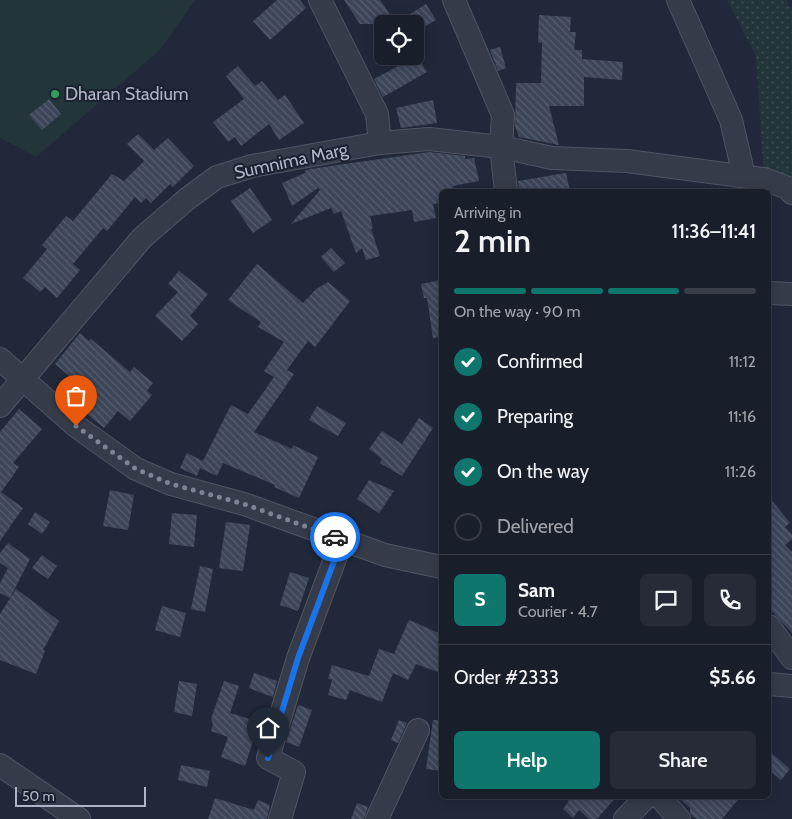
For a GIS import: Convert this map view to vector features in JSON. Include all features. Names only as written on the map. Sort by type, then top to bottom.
[{"type":"street","points":[[320,0],[377,114],[380,143]]},
{"type":"street","points":[[454,0],[503,115],[501,147],[506,189]]},
{"type":"street","points":[[678,0],[731,120],[744,176]]},
{"type":"street","name":"Sumnima Marg","points":[[0,406],[142,238],[187,199],[217,177],[252,166],[380,143],[429,139],[501,147],[552,158],[627,161],[744,176],[764,179],[788,188],[792,193]]},
{"type":"street","points":[[771,293],[792,294]]},
{"type":"street","points":[[0,359],[76,426],[136,469],[171,484],[244,504],[385,555],[439,567]]},
{"type":"street","points":[[280,819],[294,772],[268,758],[298,658],[342,540]]},
{"type":"street","points":[[771,629],[792,658]]},
{"type":"street","points":[[771,684],[792,686]]},
{"type":"street","points":[[378,819],[418,730]]},
{"type":"street","points":[[0,765],[79,819]]},
{"type":"street","points":[[625,819],[644,799]]},
{"type":"street","points":[[661,799],[679,819]]},
{"type":"shaded area","name":"Dharan Stadium","points":[[0,0],[195,0],[160,50],[36,157],[0,138]]},
{"type":"shaded area","points":[[727,0],[786,0],[792,9],[792,193],[764,179],[756,56]]},
{"type":"building","points":[[277,0],[300,0],[306,8],[270,40],[253,21]]},
{"type":"building","points":[[344,0],[380,0],[390,15],[374,15],[374,24],[360,24]]},
{"type":"building","points":[[426,4],[436,20],[424,27],[424,15],[409,15]]},
{"type":"building","points":[[539,15],[571,17],[570,32],[576,32],[574,50],[582,50],[582,59],[623,62],[622,80],[584,77],[584,106],[549,106],[559,145],[519,137],[515,126],[516,83],[541,83],[542,43],[538,42]]},
{"type":"building","points":[[500,47],[506,68],[498,71],[490,50]]},
{"type":"building","points":[[400,65],[423,65],[427,72],[383,97],[374,79]]},
{"type":"building","points":[[238,66],[255,86],[262,81],[278,100],[285,95],[304,123],[279,140],[269,124],[241,146],[235,137],[228,142],[213,122],[244,99],[226,76]]},
{"type":"building","points":[[49,99],[61,114],[42,130],[29,115]]},
{"type":"building","points":[[433,100],[437,123],[401,128],[396,108]]},
{"type":"building","points":[[138,134],[154,150],[168,138],[194,166],[173,187],[170,184],[151,203],[146,198],[141,203],[135,197],[107,231],[103,228],[73,264],[80,270],[57,298],[45,287],[40,292],[23,278],[47,249],[42,245],[66,216],[73,221],[112,174],[124,181],[144,161],[127,144]]},
{"type":"building","points":[[429,152],[465,156],[465,159],[474,158],[479,181],[453,186],[454,189],[439,189],[439,203],[433,204],[436,218],[414,222],[412,210],[370,216],[373,229],[371,229],[380,256],[366,260],[362,248],[356,253],[341,211],[334,214],[331,208],[291,224],[320,190],[318,188],[292,206],[282,183],[310,169]]},
{"type":"building","points":[[566,173],[570,189],[519,189],[518,181]]},
{"type":"building","points":[[250,188],[272,220],[253,233],[231,201]]},
{"type":"building","points":[[331,248],[345,263],[334,272],[321,257]]},
{"type":"building","points":[[257,264],[303,303],[316,289],[328,282],[350,301],[315,347],[308,341],[287,370],[294,374],[254,432],[292,449],[293,445],[318,457],[299,498],[274,487],[275,485],[223,463],[217,476],[200,468],[197,476],[180,468],[187,453],[203,461],[231,405],[248,414],[274,377],[264,371],[284,342],[258,327],[261,322],[228,300]]},
{"type":"building","points":[[179,271],[208,294],[190,316],[198,324],[182,341],[155,316],[178,292],[168,284]]},
{"type":"building","points":[[439,280],[439,337],[433,338],[427,298],[424,298],[421,284]]},
{"type":"building","points":[[80,333],[89,341],[91,339],[130,372],[134,367],[153,383],[147,391],[152,395],[130,421],[118,411],[104,428],[81,409],[92,395],[55,364]]},
{"type":"building","points":[[317,406],[346,423],[338,436],[309,420]]},
{"type":"building","points":[[19,409],[42,429],[13,463],[19,467],[1,492],[23,508],[0,541],[0,432]]},
{"type":"building","points":[[419,418],[433,428],[402,476],[380,463],[382,459],[369,449],[382,431],[402,444]]},
{"type":"building","points":[[369,480],[394,491],[379,513],[357,499]]},
{"type":"building","points":[[110,490],[134,495],[128,530],[103,526]]},
{"type":"building","points":[[771,499],[790,523],[785,527],[792,534],[792,539],[785,545],[792,552],[792,633],[771,610]]},
{"type":"building","points":[[35,512],[50,522],[42,534],[28,524]]},
{"type":"building","points":[[172,513],[197,515],[194,547],[169,544]]},
{"type":"building","points":[[226,522],[250,525],[243,571],[219,568]]},
{"type":"building","points":[[8,543],[30,559],[10,598],[0,593],[0,583],[8,568],[0,563],[0,553]]},
{"type":"building","points":[[42,555],[57,566],[48,579],[32,568]]},
{"type":"building","points":[[200,566],[213,569],[205,612],[191,609]]},
{"type":"building","points":[[290,572],[309,578],[298,611],[280,605]]},
{"type":"building","points":[[16,589],[59,621],[43,650],[45,651],[36,674],[0,660],[0,614]]},
{"type":"building","points":[[162,606],[186,613],[180,637],[155,630]]},
{"type":"building","points":[[409,620],[439,633],[439,672],[416,664],[408,680],[393,673],[382,702],[350,690],[346,700],[328,695],[332,680],[328,679],[332,665],[369,676],[379,649],[394,654]]},
{"type":"building","points":[[254,673],[277,681],[273,697],[249,688]]},
{"type":"building","points":[[179,681],[197,684],[192,716],[174,712]]},
{"type":"building","points":[[224,681],[239,686],[230,713],[259,722],[245,766],[221,757],[228,737],[211,731],[213,724],[211,719]]},
{"type":"building","points":[[298,705],[312,710],[299,747],[286,742]]},
{"type":"building","points":[[399,720],[407,723],[398,743],[391,740]]},
{"type":"building","points":[[433,720],[439,720],[439,771],[426,769]]},
{"type":"building","points":[[771,753],[790,769],[781,780],[771,772]]},
{"type":"building","points":[[181,765],[210,771],[207,787],[178,780]]},
{"type":"building","points":[[215,798],[254,810],[258,800],[270,805],[267,819],[208,819]]},
{"type":"building","points":[[567,799],[614,799],[597,819],[589,819],[579,810],[573,818],[563,809],[569,801]]},
{"type":"building","points":[[680,799],[739,799],[722,819],[697,819],[690,814],[690,808]]},
{"type":"building","points":[[357,803],[368,807],[364,819],[351,819]]},
{"type":"way so far","points":[[76,426],[136,469],[171,484],[244,504],[335,537]]},
{"type":"place","name":"Dharan Stadium","points":[[55,94]]},
{"type":"route","points":[[268,758],[298,658],[342,540],[335,537]]}]
